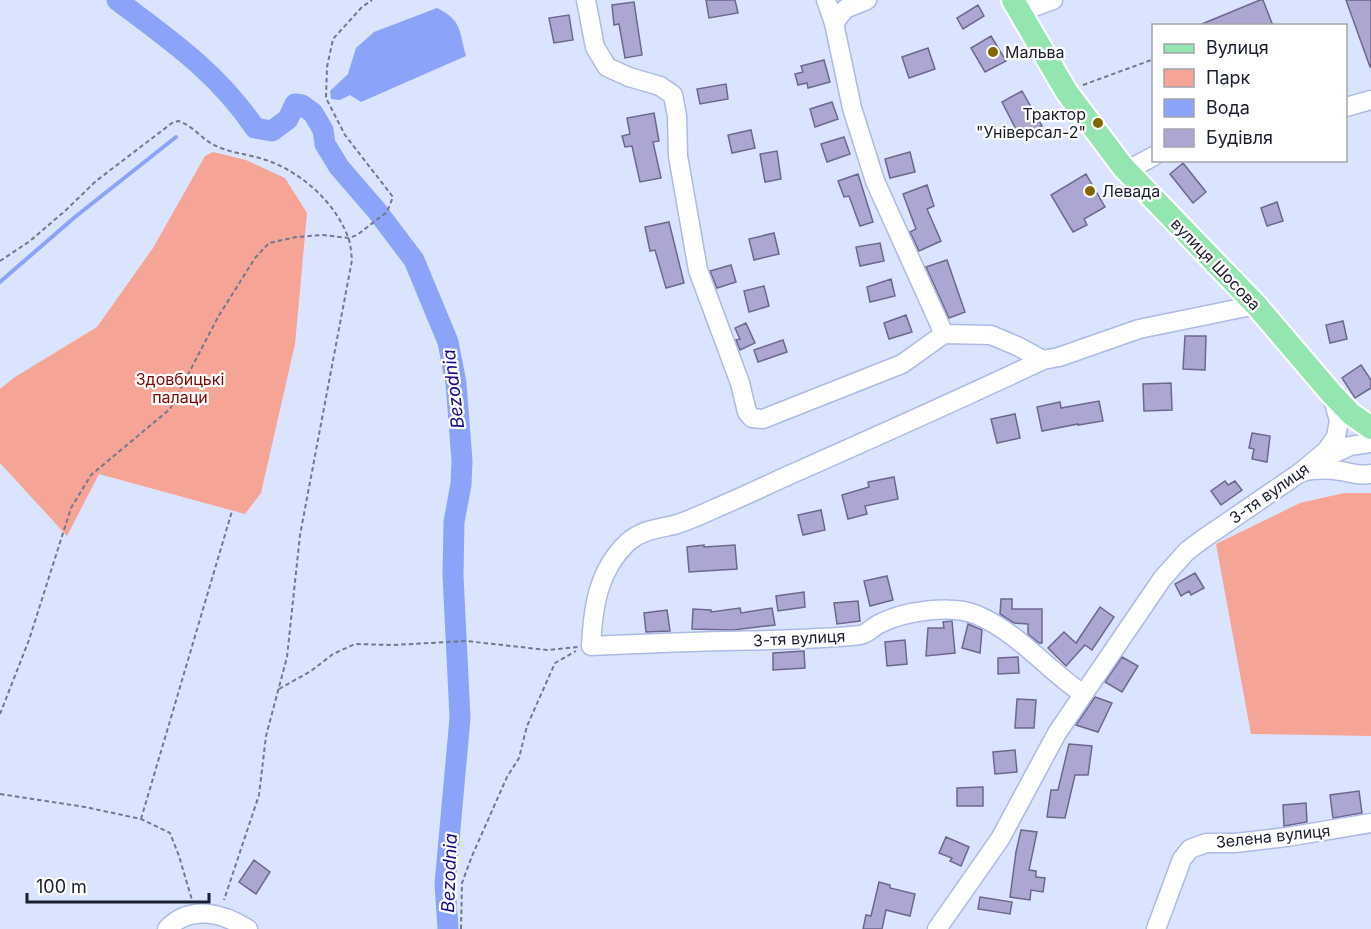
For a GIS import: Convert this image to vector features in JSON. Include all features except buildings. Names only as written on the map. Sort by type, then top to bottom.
[{"type":"main road","name":"вулиця Шосова","points":[[1016,6],[1066,91],[1126,171],[1256,305],[1351,414],[1371,428]]},
{"type":"street","points":[[586,0],[595,47],[607,67],[629,77],[660,86],[673,95],[678,156],[698,270],[740,383],[747,412],[752,418],[763,419],[902,363],[944,334],[991,335],[1043,360]]},
{"type":"street","points":[[826,0],[834,23],[852,108],[875,181],[944,334]]},
{"type":"street","points":[[834,23],[845,9],[867,0]]},
{"type":"street","points":[[1016,6],[1053,0]]},
{"type":"street","points":[[1347,107],[1371,100]]},
{"type":"street","points":[[1126,171],[1152,157]]},
{"type":"street","points":[[587,647],[598,590],[608,568],[626,545],[644,531],[675,524],[717,508],[912,422],[1043,360],[1059,357],[1139,329],[1256,305]]},
{"type":"street","name":"3-тя вулиця","points":[[937,929],[1000,839],[1057,733],[1157,585],[1173,565],[1203,539],[1308,467],[1331,444],[1338,430],[1338,413],[1331,393]]},
{"type":"street","points":[[1308,467],[1350,446],[1371,443]]},
{"type":"street","points":[[1308,467],[1354,475],[1371,474]]},
{"type":"street","name":"3-тя вулиця","points":[[587,647],[863,634],[880,623],[898,618],[928,611],[958,610],[977,615],[1002,629],[1047,664],[1066,683],[1083,694]]},
{"type":"street","name":"Зелена вулиця","points":[[1156,929],[1182,859],[1190,849],[1206,843],[1235,843],[1287,837],[1371,823]]},
{"type":"street","points":[[167,929],[176,919],[200,913],[230,918],[248,929]]},
{"type":"path","points":[[0,714],[29,640],[71,508],[91,475],[170,410],[218,317],[255,258],[269,243],[296,237],[323,235],[349,238],[357,235],[387,212],[393,197],[345,135],[326,98],[327,67],[333,39],[362,7],[372,0]]},
{"type":"path","points":[[1066,91],[1152,59]]},
{"type":"path","points":[[0,261],[30,241],[96,181],[172,123],[178,121],[197,131],[213,144],[267,160],[298,175],[321,195],[337,215],[349,238],[352,260],[300,535],[287,657],[266,736],[259,795],[227,896],[219,907],[200,913],[170,833],[141,819],[85,807],[0,794]]},
{"type":"path","points":[[141,819],[232,511]]},
{"type":"path","points":[[279,689],[311,671],[333,654],[355,644],[393,645],[466,641],[547,650],[587,647]]},
{"type":"path","points":[[461,929],[462,883],[507,777],[519,758],[527,726],[555,663],[587,647]]},
{"type":"green space","name":"Здовбицькі палаци","points":[[213,152],[246,160],[285,178],[307,213],[295,344],[261,493],[245,514],[99,474],[67,536],[0,463],[0,389],[15,377],[97,327],[153,248],[205,156]]},
{"type":"green space","points":[[1344,493],[1371,493],[1371,736],[1251,734],[1216,544],[1300,503]]},
{"type":"water","points":[[437,8],[455,22],[466,56],[361,102],[350,95],[340,100],[331,99],[330,91],[348,74],[356,48],[374,32]]},
{"type":"waterway","name":"Bezodnia","points":[[117,0],[209,73],[255,128],[272,131],[288,119],[295,104],[302,105],[313,113],[323,130],[325,144],[339,167],[377,211],[414,260],[448,342],[456,383],[462,461],[461,484],[454,522],[453,575],[460,718],[445,884],[448,929]]},
{"type":"waterway","points":[[0,282],[75,217],[176,137]]},
{"type":"place","name":"Мальва","points":[[993,52]]},
{"type":"place","name":"Трактор \"Універсал-2\"","points":[[1098,123]]},
{"type":"place","name":"Левада","points":[[1090,191]]}]
